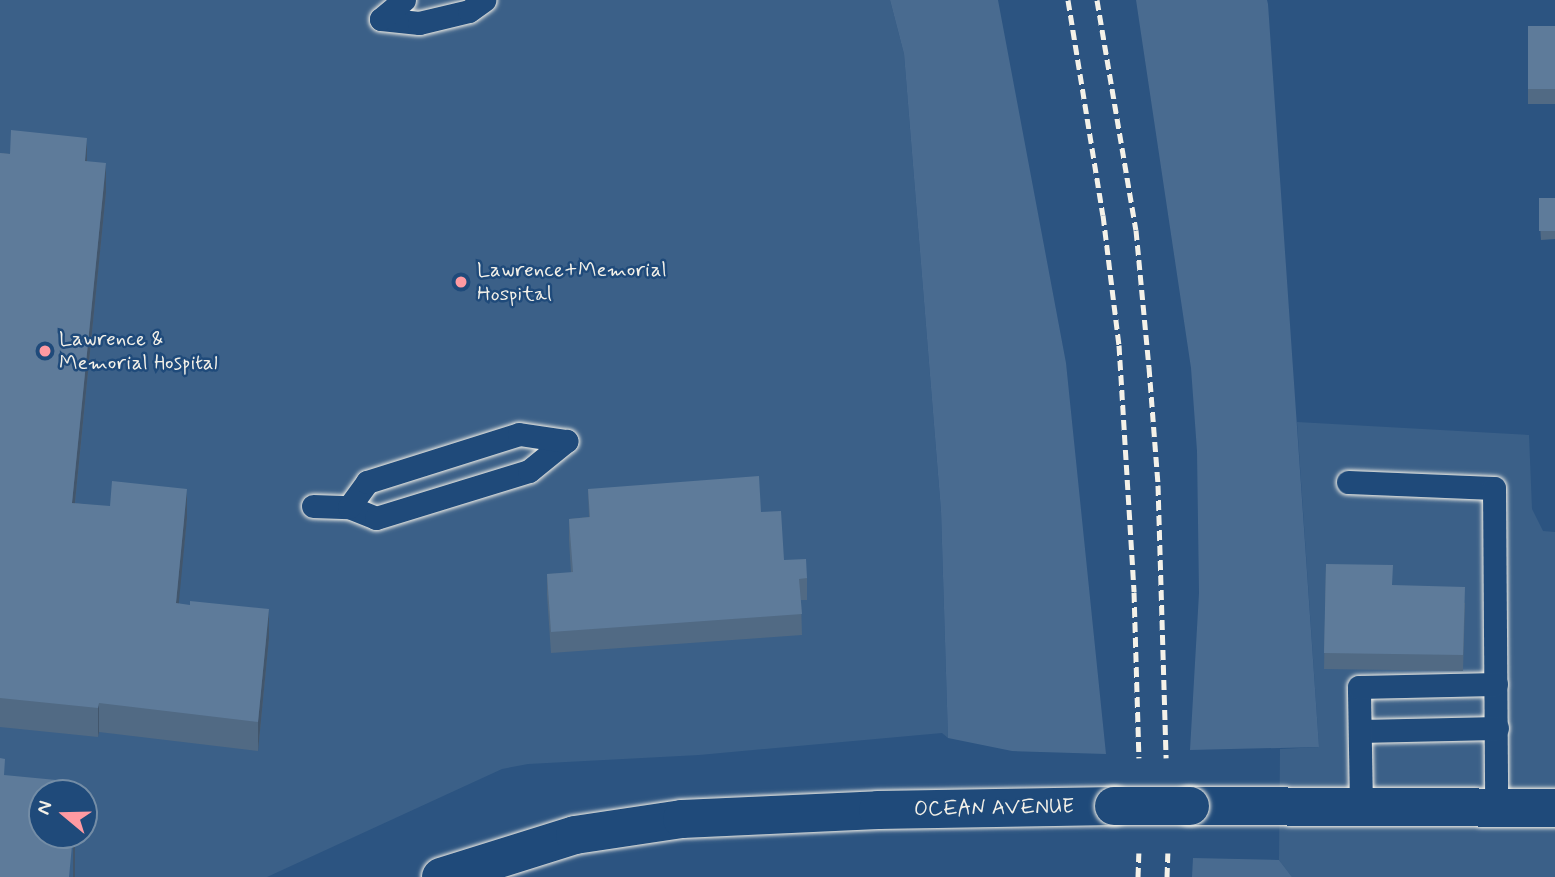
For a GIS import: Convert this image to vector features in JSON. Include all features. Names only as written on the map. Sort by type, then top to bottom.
[{"type":"main road","name":"OCEAN AVENUE","points":[[441,877],[575,835],[682,819],[878,810],[1114,806],[1555,808]]},
{"type":"lane","points":[[404,0],[381,19],[419,23],[469,11],[484,0]]},
{"type":"lane","points":[[313,506],[349,507],[376,518],[528,471],[566,440],[519,434],[368,482],[349,507]]},
{"type":"lane","points":[[1348,482],[1494,488],[1496,807]]},
{"type":"lane","points":[[1361,806],[1359,687],[1496,684]]},
{"type":"lane","points":[[1360,731],[1497,728]]},
{"type":"shaded area","name":"Lawrence+Memorial Hospital","points":[[0,0],[890,0],[904,54],[941,511],[948,738],[942,733],[699,755],[528,764],[502,769],[267,877],[0,877]]},
{"type":"shaded area","points":[[890,0],[998,0],[1066,363],[1106,754],[1012,751],[948,738],[941,511],[904,54]]},
{"type":"shaded area","points":[[1136,0],[1267,0],[1268,4],[1319,747],[1190,750],[1199,593],[1197,451],[1191,368]]},
{"type":"shaded area","points":[[1297,422],[1529,435],[1532,509],[1543,531],[1555,532],[1555,877],[1292,877],[1279,860],[1280,749],[1319,747]]},
{"type":"shaded area","points":[[1193,858],[1279,860],[1292,877],[1192,877]]},
{"type":"building","points":[[1528,26],[1555,26],[1555,89],[1528,89]]},
{"type":"building","name":"Lawrence & Memorial Hospital","points":[[11,130],[87,138],[85,161],[106,163],[72,503],[110,506],[112,481],[187,489],[176,603],[190,605],[190,601],[269,609],[258,722],[99,703],[98,708],[0,698],[0,153],[10,154]]},
{"type":"building","points":[[1539,198],[1555,198],[1555,231],[1539,231]]},
{"type":"building","points":[[759,476],[761,512],[781,511],[784,560],[806,559],[807,578],[799,579],[802,614],[551,632],[547,574],[573,572],[569,519],[590,517],[588,489]]},
{"type":"building","points":[[1326,564],[1393,565],[1392,585],[1465,587],[1463,655],[1324,653]]},
{"type":"building","points":[[0,758],[5,759],[4,775],[46,779],[28,779],[28,849],[72,849],[69,877],[0,877]]},
{"type":"railway","points":[[1068,0],[1103,215],[1119,345],[1134,592],[1139,758]]},
{"type":"railway","points":[[1097,0],[1136,230],[1149,367],[1158,485],[1166,758]]},
{"type":"railway","points":[[1138,877],[1139,853]]},
{"type":"railway","points":[[1167,877],[1168,853]]},
{"type":"place","name":"Lawrence+Memorial Hospital","points":[[461,282]]},
{"type":"place","name":"Lawrence & Memorial Hospital","points":[[45,351]]}]
